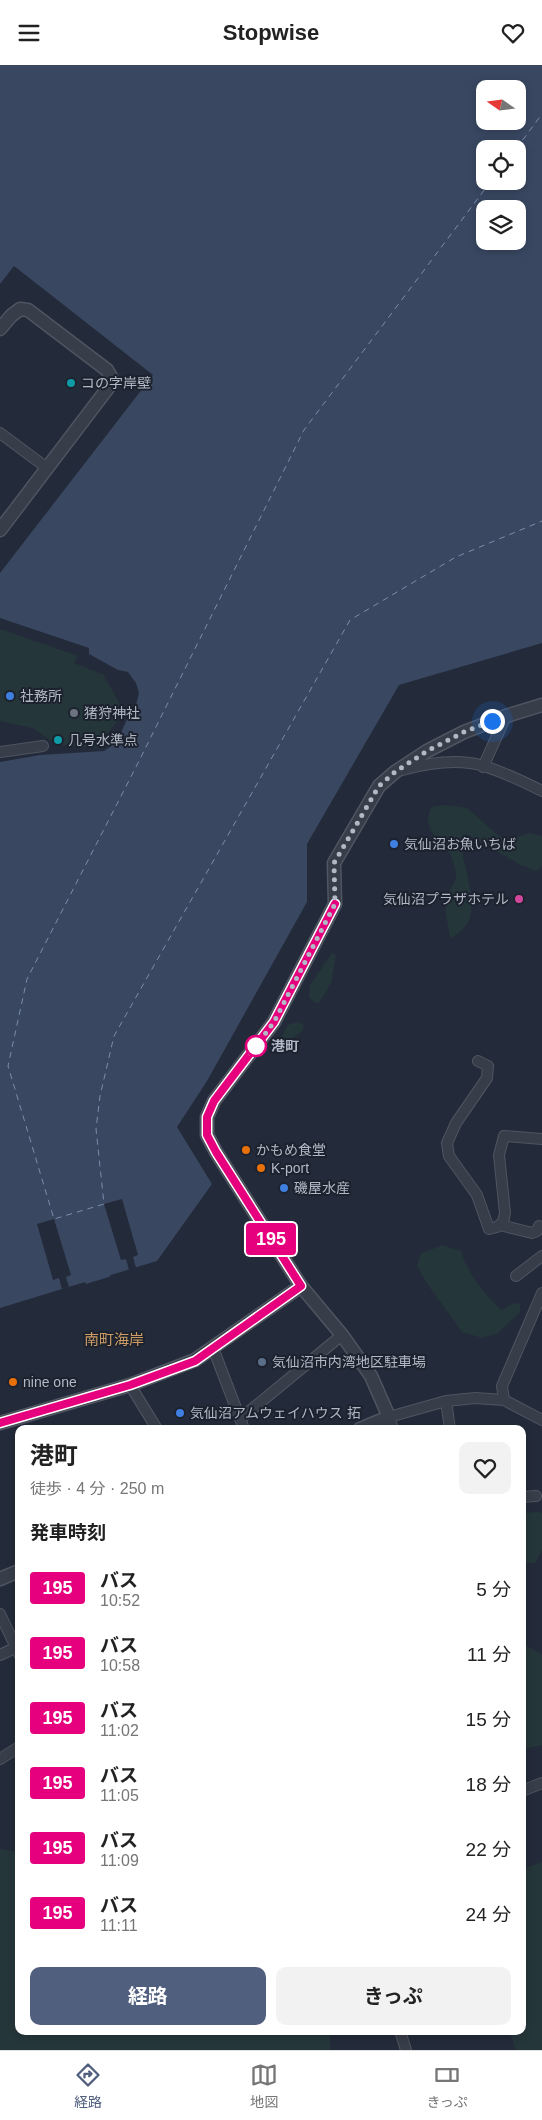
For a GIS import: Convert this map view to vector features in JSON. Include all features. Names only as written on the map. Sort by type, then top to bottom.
[{"type":"street","points":[[0,329],[20,309],[28,310],[107,370],[112,379],[111,384],[0,530]]},
{"type":"street","points":[[0,433],[47,468]]},
{"type":"street","points":[[542,705],[464,732],[427,751],[395,772],[379,786],[334,863],[335,904],[274,1022],[214,1101],[207,1117],[207,1135],[216,1152],[301,1286],[342,1335],[371,1376],[391,1423],[446,1401],[475,1398],[504,1400],[542,1420]]},
{"type":"street","points":[[483,767],[506,716]]},
{"type":"street","points":[[0,752],[43,746]]},
{"type":"street","points":[[395,772],[424,764],[471,763],[516,778],[542,791]]},
{"type":"street","points":[[478,1061],[488,1066],[487,1077],[456,1123],[447,1143],[449,1156],[477,1195],[489,1229],[500,1225],[532,1233],[538,1231],[539,1226]]},
{"type":"street","points":[[500,1225],[503,1222],[505,1213],[499,1155],[504,1136],[542,1139]]},
{"type":"street","points":[[516,1276],[542,1256]]},
{"type":"street","points":[[0,1423],[130,1385],[195,1361],[301,1286]]},
{"type":"street","points":[[504,1400],[502,1386],[542,1293]]},
{"type":"street","points":[[213,1348],[242,1424],[342,1335]]},
{"type":"street","points":[[130,1385],[155,1425]]},
{"type":"street","points":[[446,1401],[449,1425]]},
{"type":"street","points":[[526,1497],[536,1496]]},
{"type":"street","points":[[0,1579],[15,1573]]},
{"type":"street","points":[[0,1614],[15,1643]]},
{"type":"street","points":[[0,1655],[15,1650]]},
{"type":"street","points":[[0,1759],[15,1750]]},
{"type":"street","points":[[526,1789],[542,1783]]},
{"type":"street","points":[[401,2035],[406,2050]]},
{"type":"shaded area","points":[[0,629],[78,656],[74,663],[104,675],[125,716],[118,720],[97,748],[62,745],[51,741],[33,728],[0,721]]},
{"type":"shaded area","points":[[445,805],[467,808],[499,836],[511,839],[530,833],[542,836],[542,866],[536,871],[519,864],[467,834],[460,839],[470,891],[471,911],[466,926],[450,939],[446,904],[447,897],[455,880],[455,869],[450,854],[431,831],[428,816],[431,807]]},
{"type":"shaded area","points":[[332,953],[336,955],[331,983],[319,1003],[316,1003],[309,998],[310,985]]},
{"type":"shaded area","points":[[296,1022],[303,1024],[303,1030],[282,1047],[276,1047],[288,1025]]},
{"type":"shaded area","points":[[442,1245],[461,1251],[468,1269],[477,1283],[501,1310],[514,1303],[520,1304],[520,1312],[498,1333],[482,1338],[462,1332],[428,1285],[417,1266],[421,1254]]},
{"type":"shaded area","points":[[526,1513],[542,1513],[542,1550],[535,1563],[526,1563]]},
{"type":"shaded area","points":[[526,1645],[542,1655],[542,1745],[526,1748]]},
{"type":"shaded area","points":[[0,1849],[15,1851],[15,2035],[330,2035],[330,2050],[0,2050]]},
{"type":"shaded area","points":[[542,1862],[542,2050],[516,2050],[510,2035],[526,2035],[526,1868]]},
{"type":"water","points":[[0,65],[542,65],[542,643],[399,685],[307,844],[307,902],[207,1081],[177,1127],[212,1184],[157,1261],[86,1284],[85,1282],[0,1308],[0,762],[40,755],[104,751],[117,742],[127,719],[135,709],[139,693],[136,683],[128,672],[118,670],[89,654],[89,648],[0,618],[0,573],[153,375],[14,266],[0,284]]},
{"type":"pier","points":[[122,1199],[138,1255],[133,1257],[136,1268],[129,1270],[126,1259],[121,1260],[104,1204]]},
{"type":"pier","points":[[54,1219],[71,1275],[66,1277],[69,1287],[62,1289],[59,1278],[53,1280],[37,1224]]},
{"type":"ferry route","points":[[523,140],[542,114]]},
{"type":"ferry route","points":[[484,190],[304,430],[137,765],[27,979],[8,1066],[54,1219],[104,1204],[96,1129],[100,1096],[114,1036],[350,620],[456,557],[542,521]]},
{"type":"bus line","name":"195","points":[[0,1423],[130,1385],[195,1361],[301,1286],[216,1152],[207,1135],[207,1117],[214,1101],[274,1022],[335,904]]},
{"type":"place","name":"コの字岸壁","points":[[71,383]]},
{"type":"place","name":"社務所","points":[[10,696]]},
{"type":"place","name":"猪狩神社","points":[[74,713]]},
{"type":"place","name":"几号水準点","points":[[58,740]]},
{"type":"place","name":"気仙沼お魚いちば","points":[[394,844]]},
{"type":"place","name":"気仙沼プラザホテル","points":[[519,899]]},
{"type":"place","name":"港町","points":[[256,1046]]},
{"type":"place","name":"かもめ食堂","points":[[246,1150]]},
{"type":"place","name":"K-port","points":[[261,1168]]},
{"type":"place","name":"磯屋水産","points":[[284,1188]]},
{"type":"place","name":"気仙沼市内湾地区駐車場","points":[[262,1362]]},
{"type":"place","name":"nine one","points":[[13,1382]]},
{"type":"place","name":"気仙沼アムウェイハウス 拓","points":[[180,1413]]},
{"type":"district","name":"南町海岸","points":[[114,1339]]},
{"type":"route","points":[[256,1046],[250,1054],[274,1022],[335,904],[334,863],[379,786],[395,772],[427,751],[464,732],[492,721]]}]
